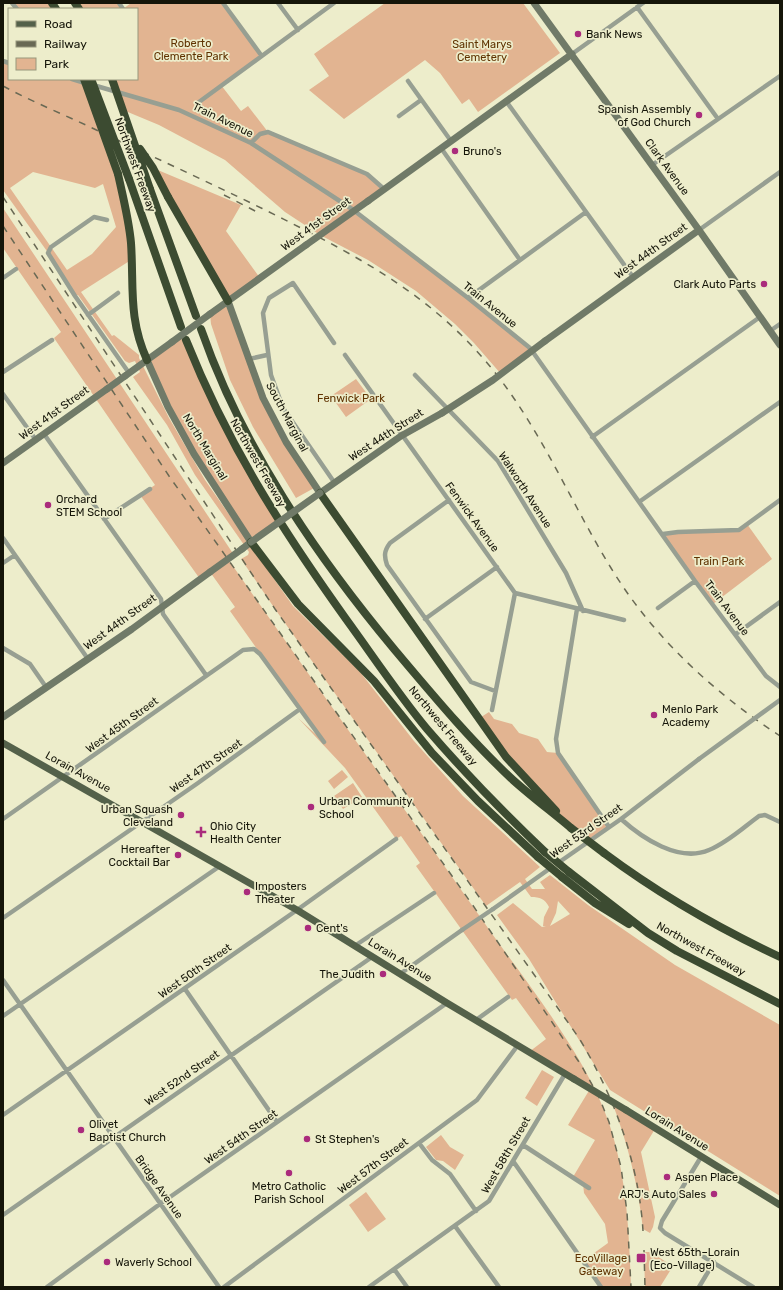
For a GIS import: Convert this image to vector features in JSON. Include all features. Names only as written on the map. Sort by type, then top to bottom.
[{"type":"highway","points":[[84,80],[118,174],[131,243],[133,315],[138,337],[147,360]]},
{"type":"highway","name":"Northwest Freeway","points":[[91,80],[129,179],[181,327]]},
{"type":"highway","name":"Northwest Freeway","points":[[112,80],[196,316]]},
{"type":"highway","points":[[134,141],[153,168],[228,302]]},
{"type":"highway","name":"Northwest Freeway","points":[[201,330],[229,398],[269,474],[308,535],[344,585],[413,672],[462,728],[513,779],[570,827],[604,853],[652,887],[700,917],[780,957]]},
{"type":"highway","name":"Northwest Freeway","points":[[186,340],[210,398],[241,460],[276,517],[317,579],[427,728],[497,805],[569,872],[648,933],[678,951],[780,1004]]},
{"type":"highway","points":[[320,493],[506,757],[570,827]]},
{"type":"highway","points":[[251,542],[298,604],[374,681],[432,753],[478,802],[562,877],[625,922],[648,933]]},
{"type":"main road","name":"Lorain Avenue","points":[[3,743],[142,821],[356,945],[372,957],[447,1003],[626,1110],[780,1205]]},
{"type":"street","points":[[223,3],[261,55]]},
{"type":"street","points":[[278,3],[298,30]]},
{"type":"street","points":[[199,102],[261,55],[334,3]]},
{"type":"street","name":"Clark Avenue","points":[[534,3],[699,230],[780,345]]},
{"type":"street","name":"West 41st Street","points":[[3,463],[643,3]]},
{"type":"street","points":[[637,7],[718,119]]},
{"type":"street","points":[[652,166],[780,76]]},
{"type":"street","name":"Train Avenue","points":[[75,80],[179,110],[251,144],[352,209],[468,298],[530,348],[695,581],[766,676],[780,687]]},
{"type":"street","points":[[408,81],[451,141]]},
{"type":"street","points":[[399,116],[421,100]]},
{"type":"street","points":[[506,101],[633,277]]},
{"type":"street","points":[[251,144],[260,134],[268,132],[367,174],[374,178],[384,189]]},
{"type":"street","points":[[441,148],[520,260]]},
{"type":"street","name":"West 44th Street","points":[[3,717],[88,659],[334,482],[402,436],[477,392],[633,277],[780,172]]},
{"type":"street","points":[[468,298],[586,212]]},
{"type":"street","points":[[107,220],[94,217],[49,249],[48,253],[49,258],[127,374]]},
{"type":"street","points":[[3,278],[16,269]]},
{"type":"street","points":[[334,343],[293,283],[275,294],[265,305],[263,324],[267,355],[271,375],[283,408],[334,482]]},
{"type":"street","points":[[88,315],[118,293]]},
{"type":"street","name":"South Marginal","points":[[228,302],[262,398],[286,442],[320,493]]},
{"type":"street","points":[[592,437],[760,317]]},
{"type":"street","points":[[770,331],[780,324]]},
{"type":"street","points":[[3,372],[52,340]]},
{"type":"street","points":[[249,359],[267,355]]},
{"type":"street","name":"Fenwick Avenue","points":[[345,355],[515,593]]},
{"type":"street","name":"North Marginal","points":[[147,360],[175,420],[194,454],[251,542]]},
{"type":"street","name":"Walworth Avenue","points":[[415,375],[498,461],[566,573],[583,611]]},
{"type":"street","points":[[3,394],[36,440]]},
{"type":"street","points":[[639,502],[780,402]]},
{"type":"street","points":[[44,434],[161,599],[163,614],[206,675]]},
{"type":"street","points":[[104,519],[150,489]]},
{"type":"street","points":[[449,500],[390,543],[385,551],[386,565],[471,682],[495,691]]},
{"type":"street","points":[[663,534],[678,532],[739,530],[780,500]]},
{"type":"street","points":[[3,538],[88,659]]},
{"type":"street","points":[[3,563],[15,555]]},
{"type":"street","points":[[425,619],[497,567]]},
{"type":"street","points":[[658,608],[695,581]]},
{"type":"street","points":[[492,710],[515,593],[624,620]]},
{"type":"street","points":[[736,634],[780,602]]},
{"type":"street","points":[[577,609],[556,746],[558,754],[609,827]]},
{"type":"street","points":[[3,648],[30,664],[46,687]]},
{"type":"street","name":"West 45th Street","points":[[3,819],[102,751],[206,675],[243,650],[254,649],[260,654],[300,709]]},
{"type":"street","name":"West 53rd Street","points":[[400,974],[621,819],[699,759],[780,700]]},
{"type":"street","points":[[300,709],[324,742]]},
{"type":"street","name":"West 47th Street","points":[[3,918],[210,775],[300,709]]},
{"type":"street","points":[[621,819],[634,830],[653,841],[681,853],[691,854],[709,850],[760,816],[765,815],[780,822]]},
{"type":"street","name":"West 50th Street","points":[[3,1116],[396,839]]},
{"type":"street","points":[[3,1016],[220,866]]},
{"type":"street","points":[[356,945],[434,893]]},
{"type":"street","name":"West 52nd Street","points":[[3,1215],[372,957]]},
{"type":"street","name":"Bridge Avenue","points":[[3,980],[219,1287]]},
{"type":"street","points":[[185,989],[277,1122]]},
{"type":"street","points":[[476,1020],[508,997]]},
{"type":"street","name":"West 54th Street","points":[[47,1287],[160,1204],[447,1003]]},
{"type":"street","name":"West 57th Street","points":[[224,1287],[477,1100],[518,1045]]},
{"type":"street","name":"West 58th Street","points":[[369,1287],[489,1202],[565,1074]]},
{"type":"street","points":[[419,1143],[432,1160],[450,1174],[476,1211]]},
{"type":"street","points":[[523,1145],[589,1188]]},
{"type":"street","points":[[701,1157],[662,1221],[660,1228],[665,1233],[753,1287]]},
{"type":"street","points":[[513,1161],[601,1287]]},
{"type":"street","points":[[455,1226],[499,1287]]},
{"type":"street","points":[[699,1287],[714,1262]]},
{"type":"street","points":[[394,1269],[407,1287]]},
{"type":"green space","points":[[12,3],[52,3],[55,8],[16,8]]},
{"type":"green space","points":[[75,3],[119,3],[122,8],[78,8]]},
{"type":"green space","name":"Roberto Clemente Park","points":[[131,3],[223,3],[261,55],[221,85],[241,111],[248,106],[268,132],[364,173],[384,189],[354,211],[530,348],[501,374],[455,324],[416,291],[368,260],[320,235],[285,212],[225,160],[159,125],[123,110],[112,80],[138,80],[138,8],[124,8]]},
{"type":"green space","name":"Saint Marys Cemetery","points":[[385,3],[523,3],[560,53],[478,112],[469,99],[462,104],[440,73],[425,60],[344,119],[309,90],[329,76],[314,54]]},
{"type":"green space","points":[[3,61],[8,63],[8,80],[84,80],[118,174],[131,260],[81,292],[112,336],[114,335],[139,355],[139,358],[169,418],[205,480],[293,606],[360,672],[414,741],[463,796],[540,867],[525,879],[532,889],[545,889],[540,882],[550,875],[588,905],[675,965],[780,1025],[780,1196],[610,1090],[529,959],[497,915],[513,903],[542,927],[546,926],[543,926],[544,917],[549,907],[546,902],[537,897],[531,897],[520,882],[486,906],[241,559],[248,555],[249,552],[195,475],[167,425],[133,377],[140,372],[135,361],[129,363],[125,361],[78,295],[75,296],[49,254],[3,190]],"holes":[[[33,172],[95,188],[103,184],[116,227],[92,254],[67,270],[10,188]],[[558,901],[570,914],[550,926],[556,913]]]},
{"type":"green space","points":[[153,168],[241,205],[226,231],[260,278],[228,302]]},
{"type":"green space","name":"EcoVillage Gateway","points":[[3,208],[234,555],[228,559],[555,1022],[586,1072],[609,1123],[620,1164],[628,1225],[631,1287],[601,1287],[583,1261],[608,1243],[605,1224],[584,1193],[583,1183],[573,1177],[595,1140],[568,1125],[590,1089],[529,1052],[546,1039],[516,998],[512,1000],[416,866],[420,863],[401,836],[396,839],[345,768],[298,718],[322,740],[230,611],[235,607],[210,572],[200,579],[140,495],[155,485],[54,338],[61,332],[3,248]]},
{"type":"green space","points":[[228,302],[263,398],[316,487],[296,498],[253,427],[230,380],[211,324],[210,314]]},
{"type":"green space","points":[[184,333],[192,356],[279,522],[251,542],[194,454],[147,360]]},
{"type":"green space","name":"Fenwick Park","points":[[356,379],[371,399],[346,417],[331,396]]},
{"type":"green space","name":"Train Park","points":[[747,524],[772,559],[713,604],[663,534],[739,530]]},
{"type":"green space","points":[[489,712],[494,719],[512,724],[519,733],[538,739],[547,752],[558,753],[609,827],[588,841],[568,825],[478,719]]},
{"type":"green space","points":[[342,770],[348,777],[334,789],[328,781]]},
{"type":"green space","points":[[353,783],[362,797],[343,809],[334,796]]},
{"type":"green space","points":[[542,1070],[554,1077],[537,1106],[525,1098]]},
{"type":"green space","points":[[612,1102],[655,1129],[641,1152],[655,1217],[650,1233],[643,1229],[632,1165]]},
{"type":"green space","points":[[441,1135],[450,1147],[464,1155],[455,1170],[443,1161],[436,1160],[426,1147]]},
{"type":"green space","points":[[366,1192],[386,1219],[368,1232],[349,1205]]},
{"type":"green space","points":[[644,1252],[650,1252],[673,1266],[660,1287],[645,1287]]},
{"type":"railway","points":[[3,86],[222,189],[324,240],[392,280],[433,310],[472,346],[494,371],[513,398],[548,453],[594,540],[611,568],[646,617],[665,640],[708,681],[755,719],[780,736]]},
{"type":"railway","points":[[224,195],[261,214]]},
{"type":"railway","points":[[3,197],[275,609],[579,1038],[603,1083],[623,1131],[636,1180],[641,1206],[643,1231]]},
{"type":"railway","points":[[3,226],[169,476],[474,907],[581,1065],[599,1097],[609,1122],[621,1167],[627,1212],[631,1287]]},
{"type":"railway","points":[[644,1250],[645,1287]]},
{"type":"place","name":"Bank News","points":[[578,34]]},
{"type":"place","name":"Spanish Assembly of God Church","points":[[699,115]]},
{"type":"place","name":"Bruno's","points":[[455,151]]},
{"type":"place","name":"Clark Auto Parts","points":[[764,284]]},
{"type":"place","name":"Orchard STEM School","points":[[48,505]]},
{"type":"place","name":"Menlo Park Academy","points":[[654,715]]},
{"type":"place","name":"Urban Community School","points":[[311,807]]},
{"type":"place","name":"Urban Squash Cleveland","points":[[181,815]]},
{"type":"place","name":"Ohio City Health Center","points":[[201,832]]},
{"type":"place","name":"Hereafter Cocktail Bar","points":[[178,855]]},
{"type":"place","name":"Imposters Theater","points":[[247,892]]},
{"type":"place","name":"Cent's","points":[[308,928]]},
{"type":"place","name":"The Judith","points":[[383,974]]},
{"type":"place","name":"Olivet Baptist Church","points":[[81,1130]]},
{"type":"place","name":"St Stephen's","points":[[307,1139]]},
{"type":"place","name":"Metro Catholic Parish School","points":[[289,1173]]},
{"type":"place","name":"Aspen Place","points":[[667,1177]]},
{"type":"place","name":"ARJ's Auto Sales","points":[[714,1194]]},
{"type":"place","name":"West 65th–Lorain (Eco-Village)","points":[[641,1258]]},
{"type":"place","name":"Waverly School","points":[[107,1262]]}]
